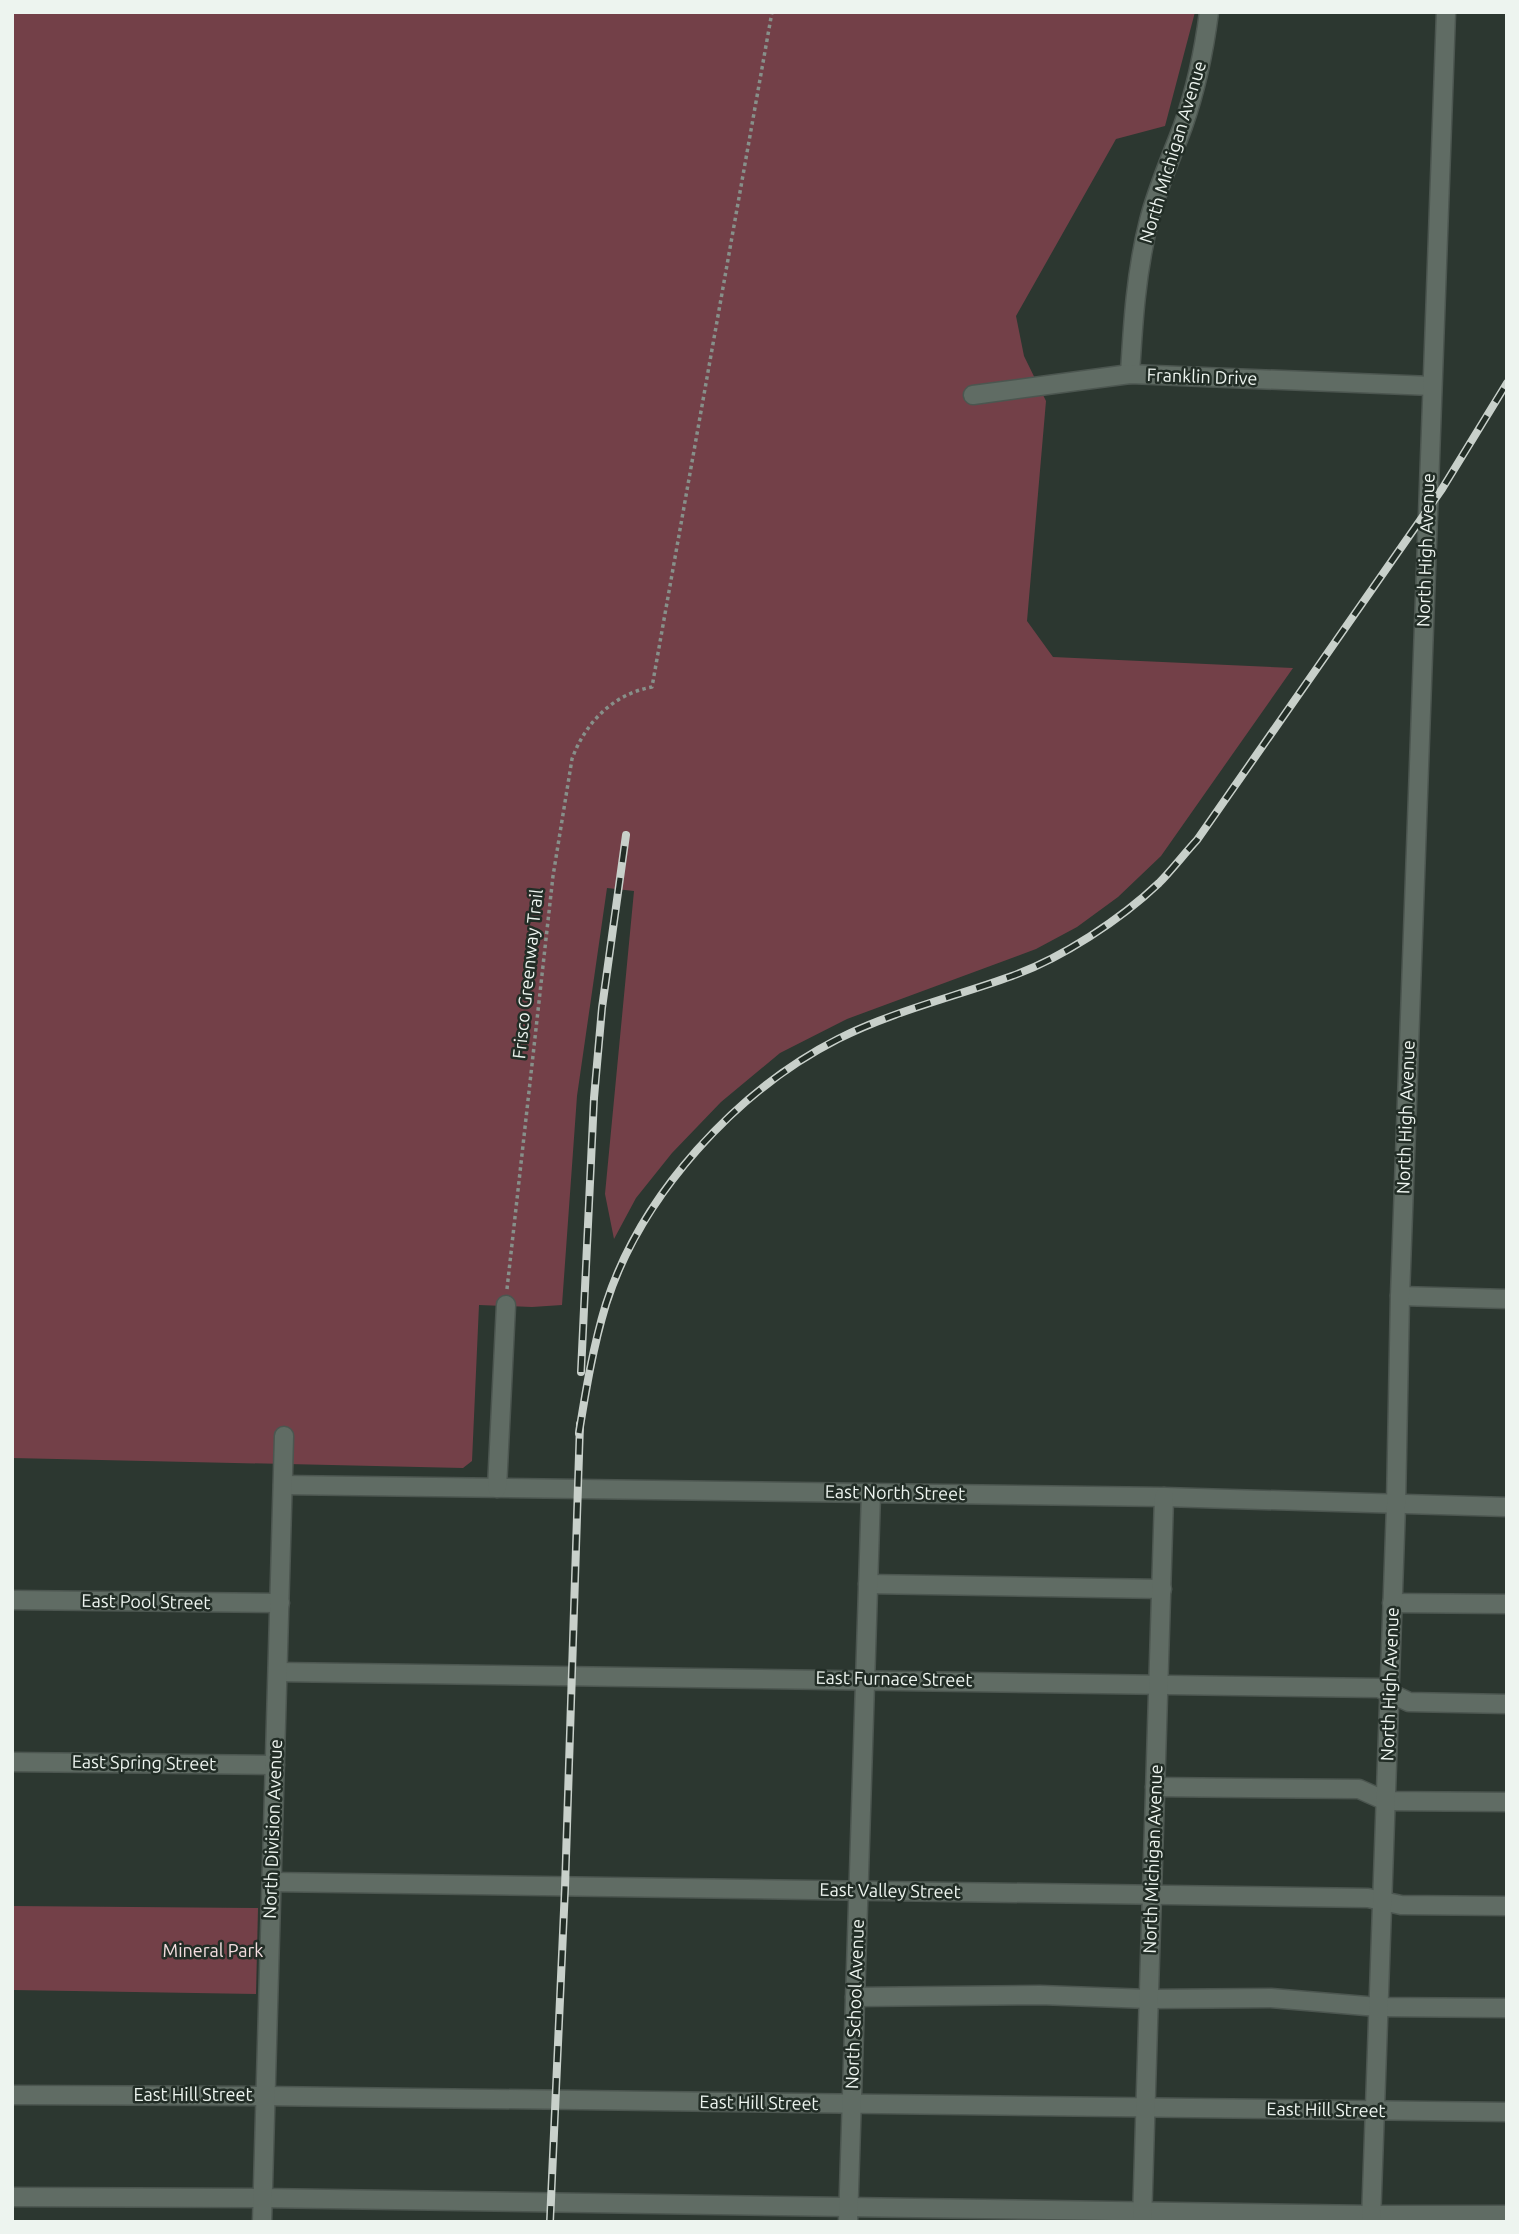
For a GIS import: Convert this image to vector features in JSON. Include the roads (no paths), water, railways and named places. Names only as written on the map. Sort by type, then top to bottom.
[{"type":"street","name":"North Michigan Avenue","points":[[1130,374],[1142,251],[1162,179],[1195,89],[1209,12]]},
{"type":"street","name":"North High Avenue","points":[[1371,2218],[1396,1505],[1400,1296],[1446,12]]},
{"type":"street","name":"Franklin Drive","points":[[973,395],[1130,374],[1432,386]]},
{"type":"street","points":[[1400,1296],[1507,1299]]},
{"type":"street","points":[[497,1488],[506,1306]]},
{"type":"street","name":"North Division Avenue","points":[[262,2222],[284,1436]]},
{"type":"street","name":"East North Street","points":[[283,1485],[1164,1497],[1507,1507]]},
{"type":"street","name":"North School Avenue","points":[[848,2215],[871,1493]]},
{"type":"street","name":"North Michigan Avenue","points":[[1142,2217],[1164,1497]]},
{"type":"street","points":[[868,1584],[1162,1589]]},
{"type":"street","name":"East Pool Street","points":[[12,1600],[279,1603]]},
{"type":"street","points":[[1392,1603],[1507,1604]]},
{"type":"street","name":"East Furnace Street","points":[[278,1672],[1379,1688],[1409,1702],[1507,1704]]},
{"type":"street","name":"East Spring Street","points":[[12,1762],[275,1765]]},
{"type":"street","points":[[1155,1787],[1359,1789],[1385,1801],[1507,1802]]},
{"type":"street","name":"East Valley Street","points":[[272,1882],[1368,1898],[1401,1905],[1507,1906]]},
{"type":"street","points":[[855,1997],[1040,1995],[1149,1999],[1270,1998],[1378,2007],[1507,2008]]},
{"type":"street","name":"East Hill Street","points":[[12,2095],[1507,2112]]},
{"type":"street","points":[[12,2197],[263,2198],[848,2215],[1371,2218],[1507,2215]]},
{"type":"railway","points":[[579,1433],[597,1336],[622,1263],[668,1186],[697,1150],[729,1117],[764,1087],[800,1061],[838,1039],[880,1020],[1012,976],[1051,959],[1109,924],[1159,883],[1197,840],[1442,489],[1507,383]]},
{"type":"railway","points":[[581,1372],[594,1098],[602,1008],[626,835]]},
{"type":"railway","points":[[550,2222],[565,1888],[580,1424]]},
{"type":"park label","name":"Mineral Park","points":[[213,1951]]}]
